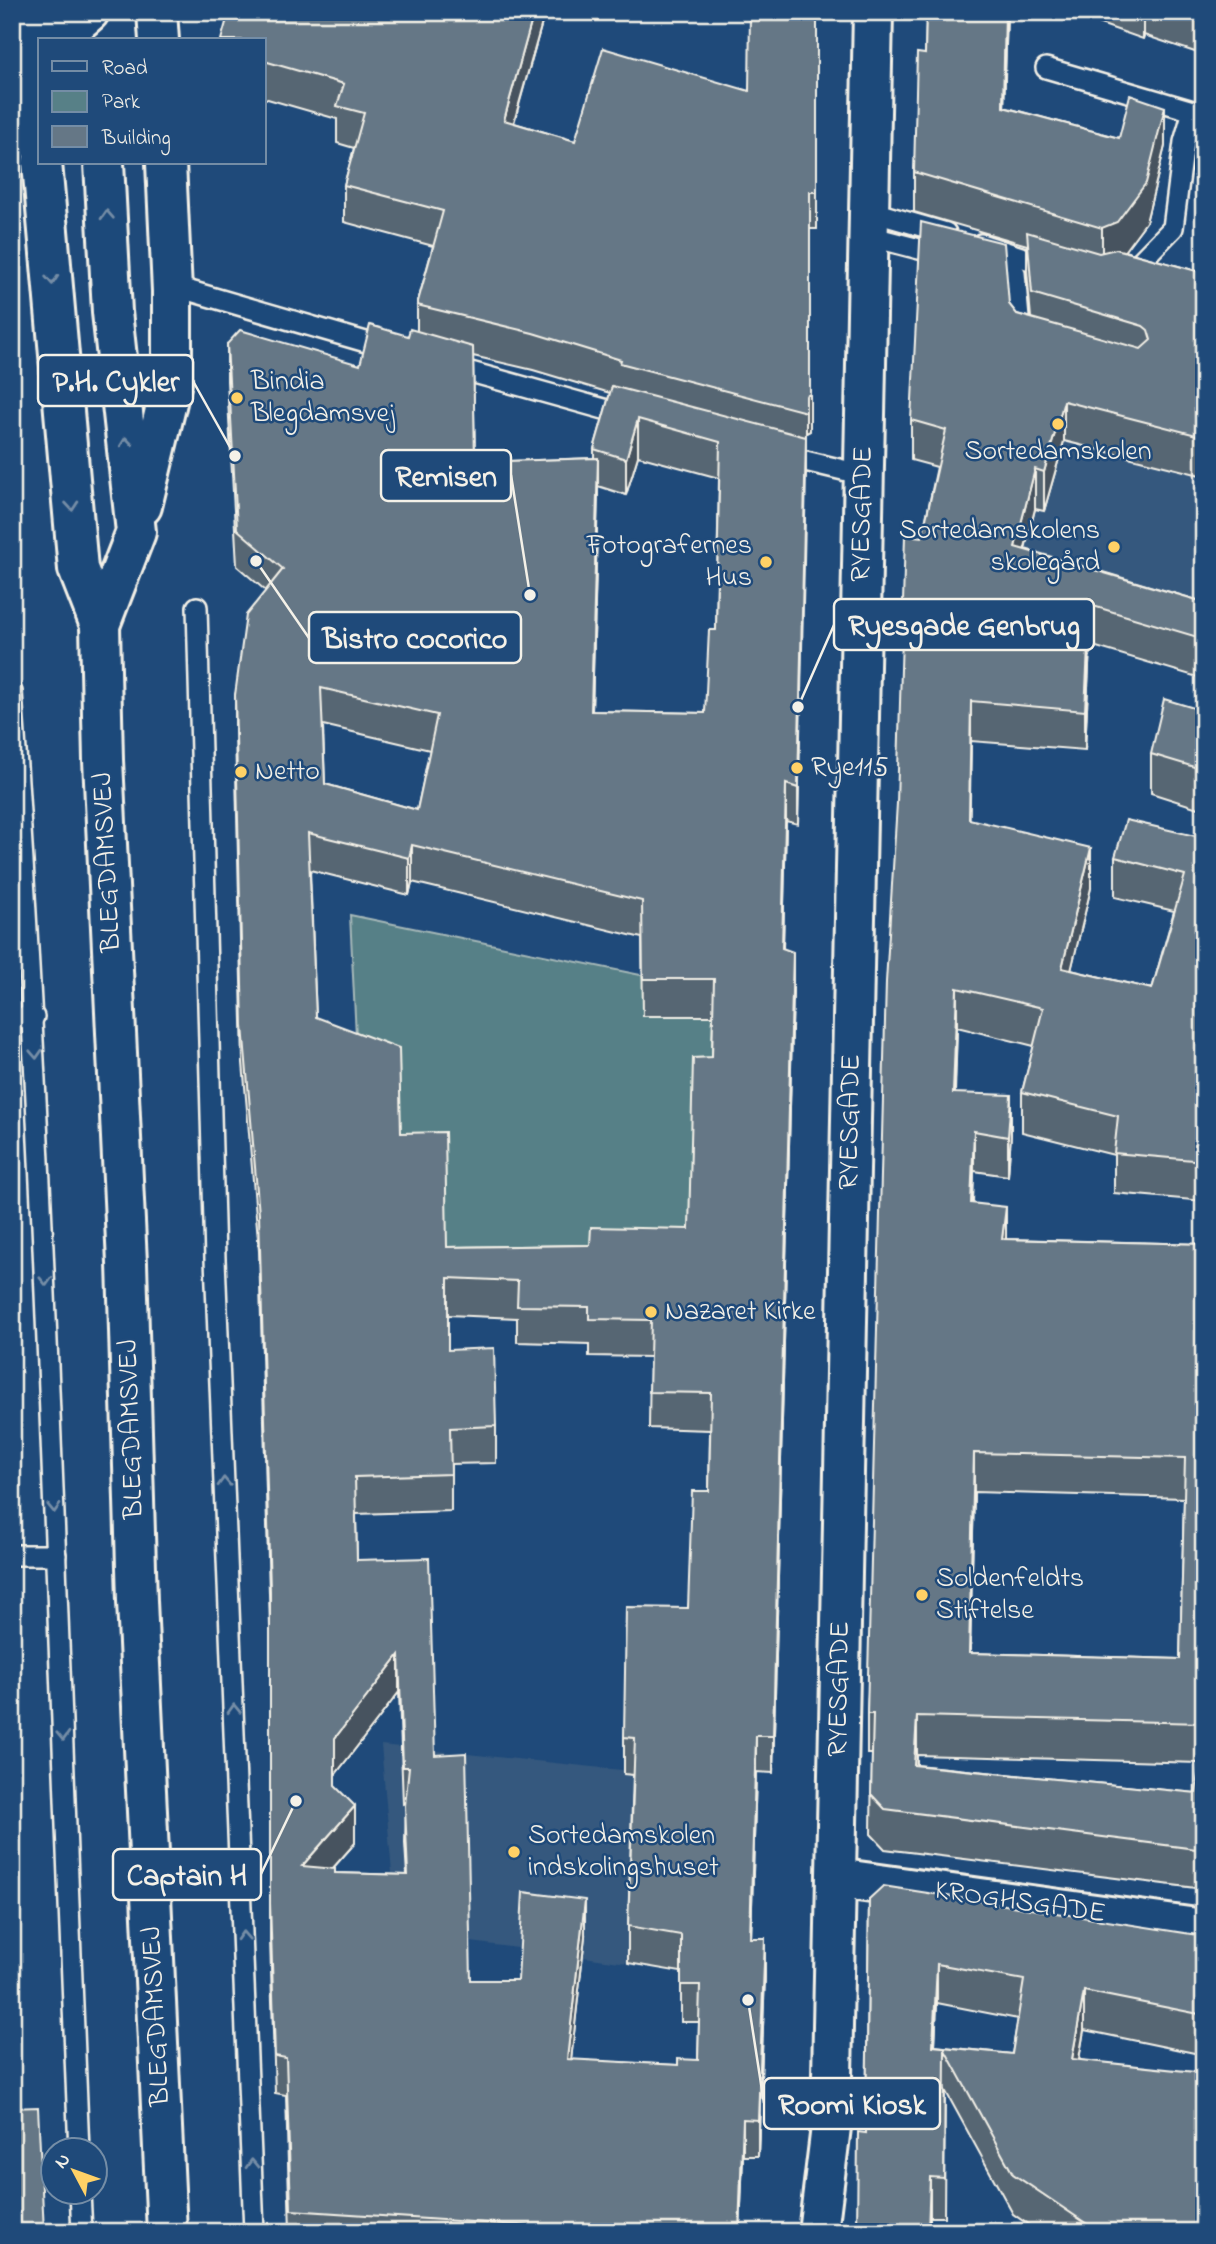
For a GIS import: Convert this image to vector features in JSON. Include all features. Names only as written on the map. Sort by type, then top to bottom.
[{"type":"street","points":[[34,12],[38,85]]},
{"type":"street","points":[[57,38],[89,12]]},
{"type":"street","points":[[103,38],[104,12]]},
{"type":"street","points":[[157,12],[159,38]]},
{"type":"street","name":"RYESGADE","points":[[818,2232],[831,2127],[873,12]]},
{"type":"street","name":"BLEGDAMSVEJ","points":[[42,164],[78,569],[100,625],[103,760],[128,1276],[137,1601],[167,2232]]},
{"type":"street","name":"BLEGDAMSVEJ","points":[[100,625],[136,532],[112,312],[104,164]]},
{"type":"street","points":[[136,532],[172,381],[172,291],[166,164]]},
{"type":"street","name":"KROGHSGADE","points":[[836,1878],[1204,1929]]},
{"type":"lane","points":[[1046,68],[1193,111],[1184,142],[1173,228],[1136,266],[1103,281]]},
{"type":"lane","points":[[869,224],[1068,272]]},
{"type":"lane","points":[[869,224],[1015,273],[1021,342],[1034,346]]},
{"type":"lane","points":[[172,291],[187,290],[402,353]]},
{"type":"lane","points":[[429,360],[654,423]]},
{"type":"lane","points":[[759,450],[864,475]]},
{"type":"lane","points":[[197,607],[215,1259],[254,2232]]},
{"type":"lane","points":[[12,692],[34,1017],[78,2136]]},
{"type":"lane","points":[[12,1018],[34,1017]]},
{"type":"lane","points":[[12,1555],[56,1555]]},
{"type":"lane","points":[[81,2206],[82,2232]]},
{"type":"shaded area","name":"Sortedamskolens skolegård","points":[[1054,438],[1204,476],[1204,639],[1015,586]]},
{"type":"shaded area","name":"Sortedamskolen indskolingshuset","points":[[381,1745],[641,1772],[635,1964],[397,1932]]},
{"type":"green space","points":[[350,915],[723,992],[707,1267],[367,1259]]},
{"type":"building","points":[[229,12],[534,12],[504,120],[575,141],[603,48],[749,91],[750,12],[817,12],[817,192],[810,192],[810,394],[806,396],[806,412],[620,363],[621,360],[533,333],[417,305],[443,211],[344,185],[364,113],[337,106],[344,84],[266,62],[266,38],[222,38]]},
{"type":"building","points":[[926,12],[1005,12],[1003,107],[1119,138],[1130,95],[1165,107],[1146,183],[1117,222],[1102,228],[914,172],[917,53],[925,54]]},
{"type":"building","points":[[921,222],[1004,243],[1009,304],[1017,314],[1141,349],[1151,340],[1148,330],[1143,326],[1032,293],[1027,232],[1099,253],[1116,249],[1204,273],[1204,437],[1064,401],[1044,472],[1035,469],[1015,547],[1204,602],[1204,639],[1090,605],[1085,711],[971,701],[969,819],[1091,848],[1062,968],[1152,989],[1185,875],[1115,857],[1126,820],[1204,838],[1204,1161],[1114,1153],[1118,1116],[1022,1092],[1043,1008],[957,988],[953,1093],[1011,1095],[1008,1137],[974,1131],[971,1203],[1006,1207],[1002,1239],[1204,1244],[1204,1723],[917,1716],[914,1765],[1196,1793],[1204,1726],[1204,1850],[885,1809],[871,1794],[873,1714],[867,1714],[886,982],[897,803],[905,535],[922,537],[946,430],[911,420]],"holes":[[[974,1453],[1185,1458],[1180,1659],[969,1653]]]},
{"type":"building","points":[[370,325],[408,336],[410,329],[473,347],[475,462],[598,458],[591,711],[705,713],[709,630],[716,630],[720,442],[638,419],[626,459],[594,449],[612,386],[806,437],[798,788],[786,784],[782,948],[793,952],[773,1736],[756,1736],[750,1938],[765,1938],[758,2120],[743,2119],[739,2232],[625,2232],[291,2210],[286,2058],[275,2056],[270,1903],[270,1591],[259,1214],[243,1026],[235,695],[246,615],[283,569],[237,529],[227,344],[240,330],[360,365]],"holes":[[[321,688],[437,715],[417,810],[325,784]],[[308,833],[409,858],[412,845],[642,901],[643,979],[714,979],[712,1057],[693,1058],[689,1229],[591,1227],[590,1245],[447,1247],[445,1132],[401,1133],[399,1048],[316,1017]],[[448,1278],[518,1281],[517,1306],[589,1307],[589,1319],[651,1320],[649,1392],[711,1393],[709,1491],[692,1491],[688,1608],[626,1607],[624,1737],[635,1738],[628,1926],[681,1935],[681,1985],[700,1985],[698,2060],[678,2059],[678,2065],[567,2059],[585,1900],[523,1892],[518,1980],[471,1980],[466,1753],[435,1755],[429,1558],[357,1560],[355,1477],[451,1474],[450,1428],[496,1426],[494,1348],[448,1350]],[[399,1655],[403,1767],[409,1767],[405,1806],[408,1875],[335,1873],[335,1869],[302,1866],[355,1806],[335,1786],[335,1738]]]},
{"type":"building","points":[[1164,699],[1204,711],[1204,770],[1151,754]]},
{"type":"building","points":[[12,1444],[15,1505],[12,1506]]},
{"type":"building","points":[[883,1886],[1204,1936],[1204,2015],[1084,1991],[1072,2059],[1204,2073],[1204,2232],[1099,2232],[1013,2174],[945,2050],[944,2178],[930,2177],[928,2232],[857,2232],[858,2132],[866,2133],[869,1899]],"holes":[[[937,1964],[1024,1980],[1012,2054],[933,2046]]]},
{"type":"building","points":[[12,1948],[17,2068],[12,2069]]},
{"type":"building","points":[[38,2107],[38,2206],[43,2206],[44,2232],[12,2232],[12,2108]]},
{"type":"place","name":"Bindia Blegdamsvej","points":[[237,398]]},
{"type":"place","name":"Sortedamskolen","points":[[1058,424]]},
{"type":"place","name":"P.H. Cykler","points":[[235,456]]},
{"type":"place","name":"Sortedamskolens skolegård","points":[[1114,547]]},
{"type":"place","name":"Bistro cocorico","points":[[256,561]]},
{"type":"place","name":"Fotografernes Hus","points":[[766,562]]},
{"type":"place","name":"Remisen","points":[[530,595]]},
{"type":"place","name":"Ryesgade Genbrug","points":[[798,707]]},
{"type":"place","name":"Rye115","points":[[797,768]]},
{"type":"place","name":"Netto","points":[[241,772]]},
{"type":"place","name":"Nazaret Kirke","points":[[651,1312]]},
{"type":"place","name":"Soldenfeldts Stiftelse","points":[[922,1595]]},
{"type":"place","name":"Captain H","points":[[296,1801]]},
{"type":"place","name":"Sortedamskolen indskolingshuset","points":[[514,1852]]},
{"type":"place","name":"Roomi Kiosk","points":[[748,2000]]}]
